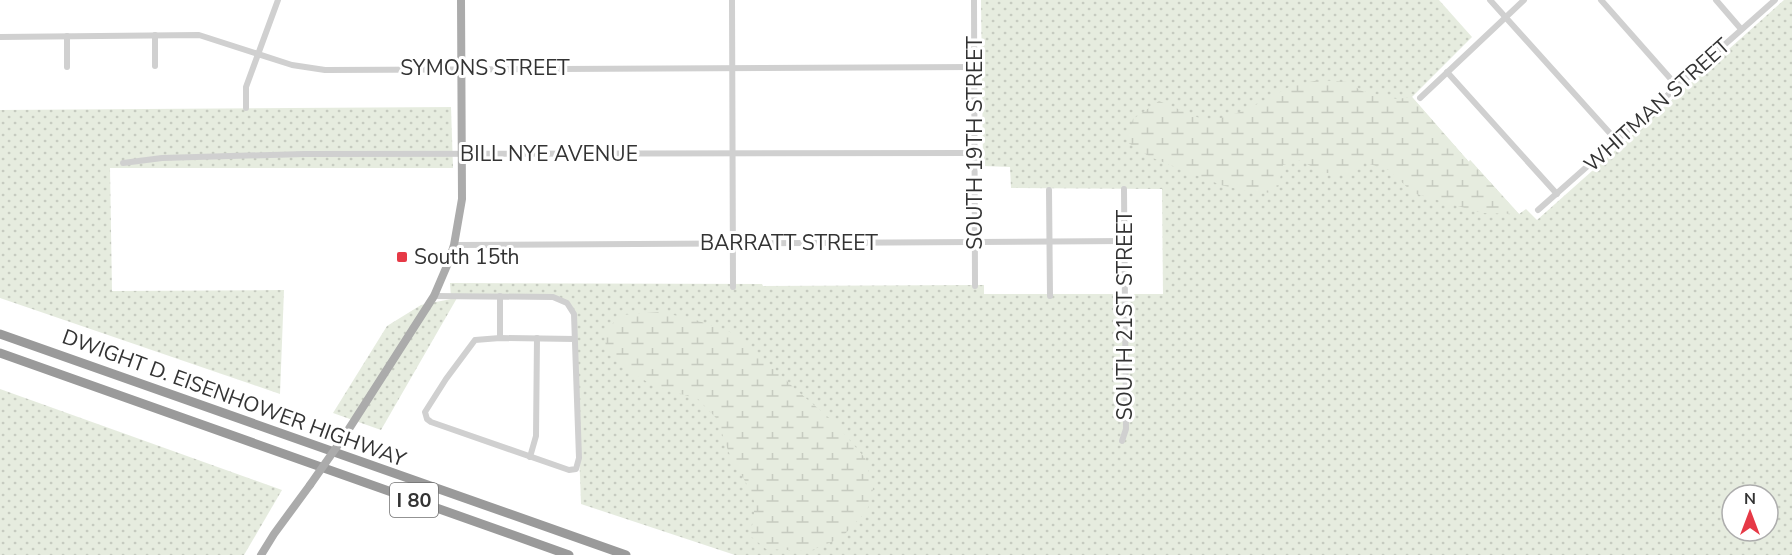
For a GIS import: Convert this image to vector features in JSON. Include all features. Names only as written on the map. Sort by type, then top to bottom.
[{"type":"highway","name":"DWIGHT D. EISENHOWER HIGHWAY","points":[[0,334],[626,555]]},
{"type":"highway","name":"DWIGHT D. EISENHOWER HIGHWAY","points":[[0,353],[569,555]]},
{"type":"main road","points":[[261,555],[345,435],[434,296],[449,261],[462,199],[461,0]]},
{"type":"street","points":[[246,108],[246,87],[278,0]]},
{"type":"street","points":[[732,0],[733,287]]},
{"type":"street","name":"SOUTH 19TH STREET","points":[[974,0],[975,286]]},
{"type":"street","points":[[1490,0],[1617,141]]},
{"type":"street","points":[[1420,98],[1524,0]]},
{"type":"street","points":[[1601,0],[1677,86]]},
{"type":"street","points":[[1716,0],[1742,29]]},
{"type":"street","name":"WHITMAN STREET","points":[[1538,210],[1775,0]]},
{"type":"street","points":[[155,35],[155,66]]},
{"type":"street","name":"SYMONS STREET","points":[[0,37],[200,35],[292,65],[325,70],[975,67]]},
{"type":"street","points":[[67,36],[67,67]]},
{"type":"street","points":[[1447,72],[1557,194]]},
{"type":"street","name":"BILL NYE AVENUE","points":[[123,163],[162,158],[304,154],[975,153]]},
{"type":"street","name":"SOUTH 21ST STREET","points":[[1122,441],[1126,429],[1124,189]]},
{"type":"street","points":[[1049,190],[1050,296]]},
{"type":"street","name":"BARRATT STREET","points":[[454,245],[1125,241]]},
{"type":"street","points":[[434,296],[553,297],[567,303],[574,314],[575,339],[577,418],[579,458],[576,469],[561,469],[431,422],[425,416],[426,408],[471,343],[480,338],[575,339]]},
{"type":"street","points":[[500,296],[500,338]]},
{"type":"street","points":[[530,457],[536,436],[537,338]]},
{"type":"green space","points":[[981,0],[1439,0],[1472,37],[1412,97],[1469,162],[1470,160],[1519,214],[1526,209],[1537,220],[1784,0],[1792,0],[1792,555],[735,555],[581,504],[574,314],[560,299],[457,298],[381,430],[333,413],[387,326],[421,305],[451,299],[450,283],[762,284],[763,286],[984,285],[984,294],[1163,294],[1162,189],[1011,188],[1010,167],[983,166]]},
{"type":"green space","points":[[1319,80],[1347,82],[1362,91],[1397,99],[1412,97],[1469,162],[1470,160],[1519,214],[1482,213],[1413,193],[1389,170],[1363,162],[1353,173],[1323,173],[1300,160],[1283,165],[1277,193],[1250,192],[1221,185],[1150,157],[1127,142],[1133,119],[1159,101],[1209,122],[1246,110],[1291,86]]},
{"type":"green space","points":[[451,107],[453,168],[110,168],[112,291],[284,290],[280,394],[0,298],[0,110]]},
{"type":"green space","points":[[659,312],[693,319],[741,336],[794,388],[834,422],[865,458],[873,489],[867,511],[841,538],[810,551],[766,549],[749,535],[754,519],[754,501],[729,453],[717,419],[698,399],[654,386],[619,365],[606,347],[604,331],[622,315]]},
{"type":"green space","points":[[0,389],[282,490],[244,555],[0,555]]},
{"type":"place","name":"South 15th","points":[[402,257]]}]
